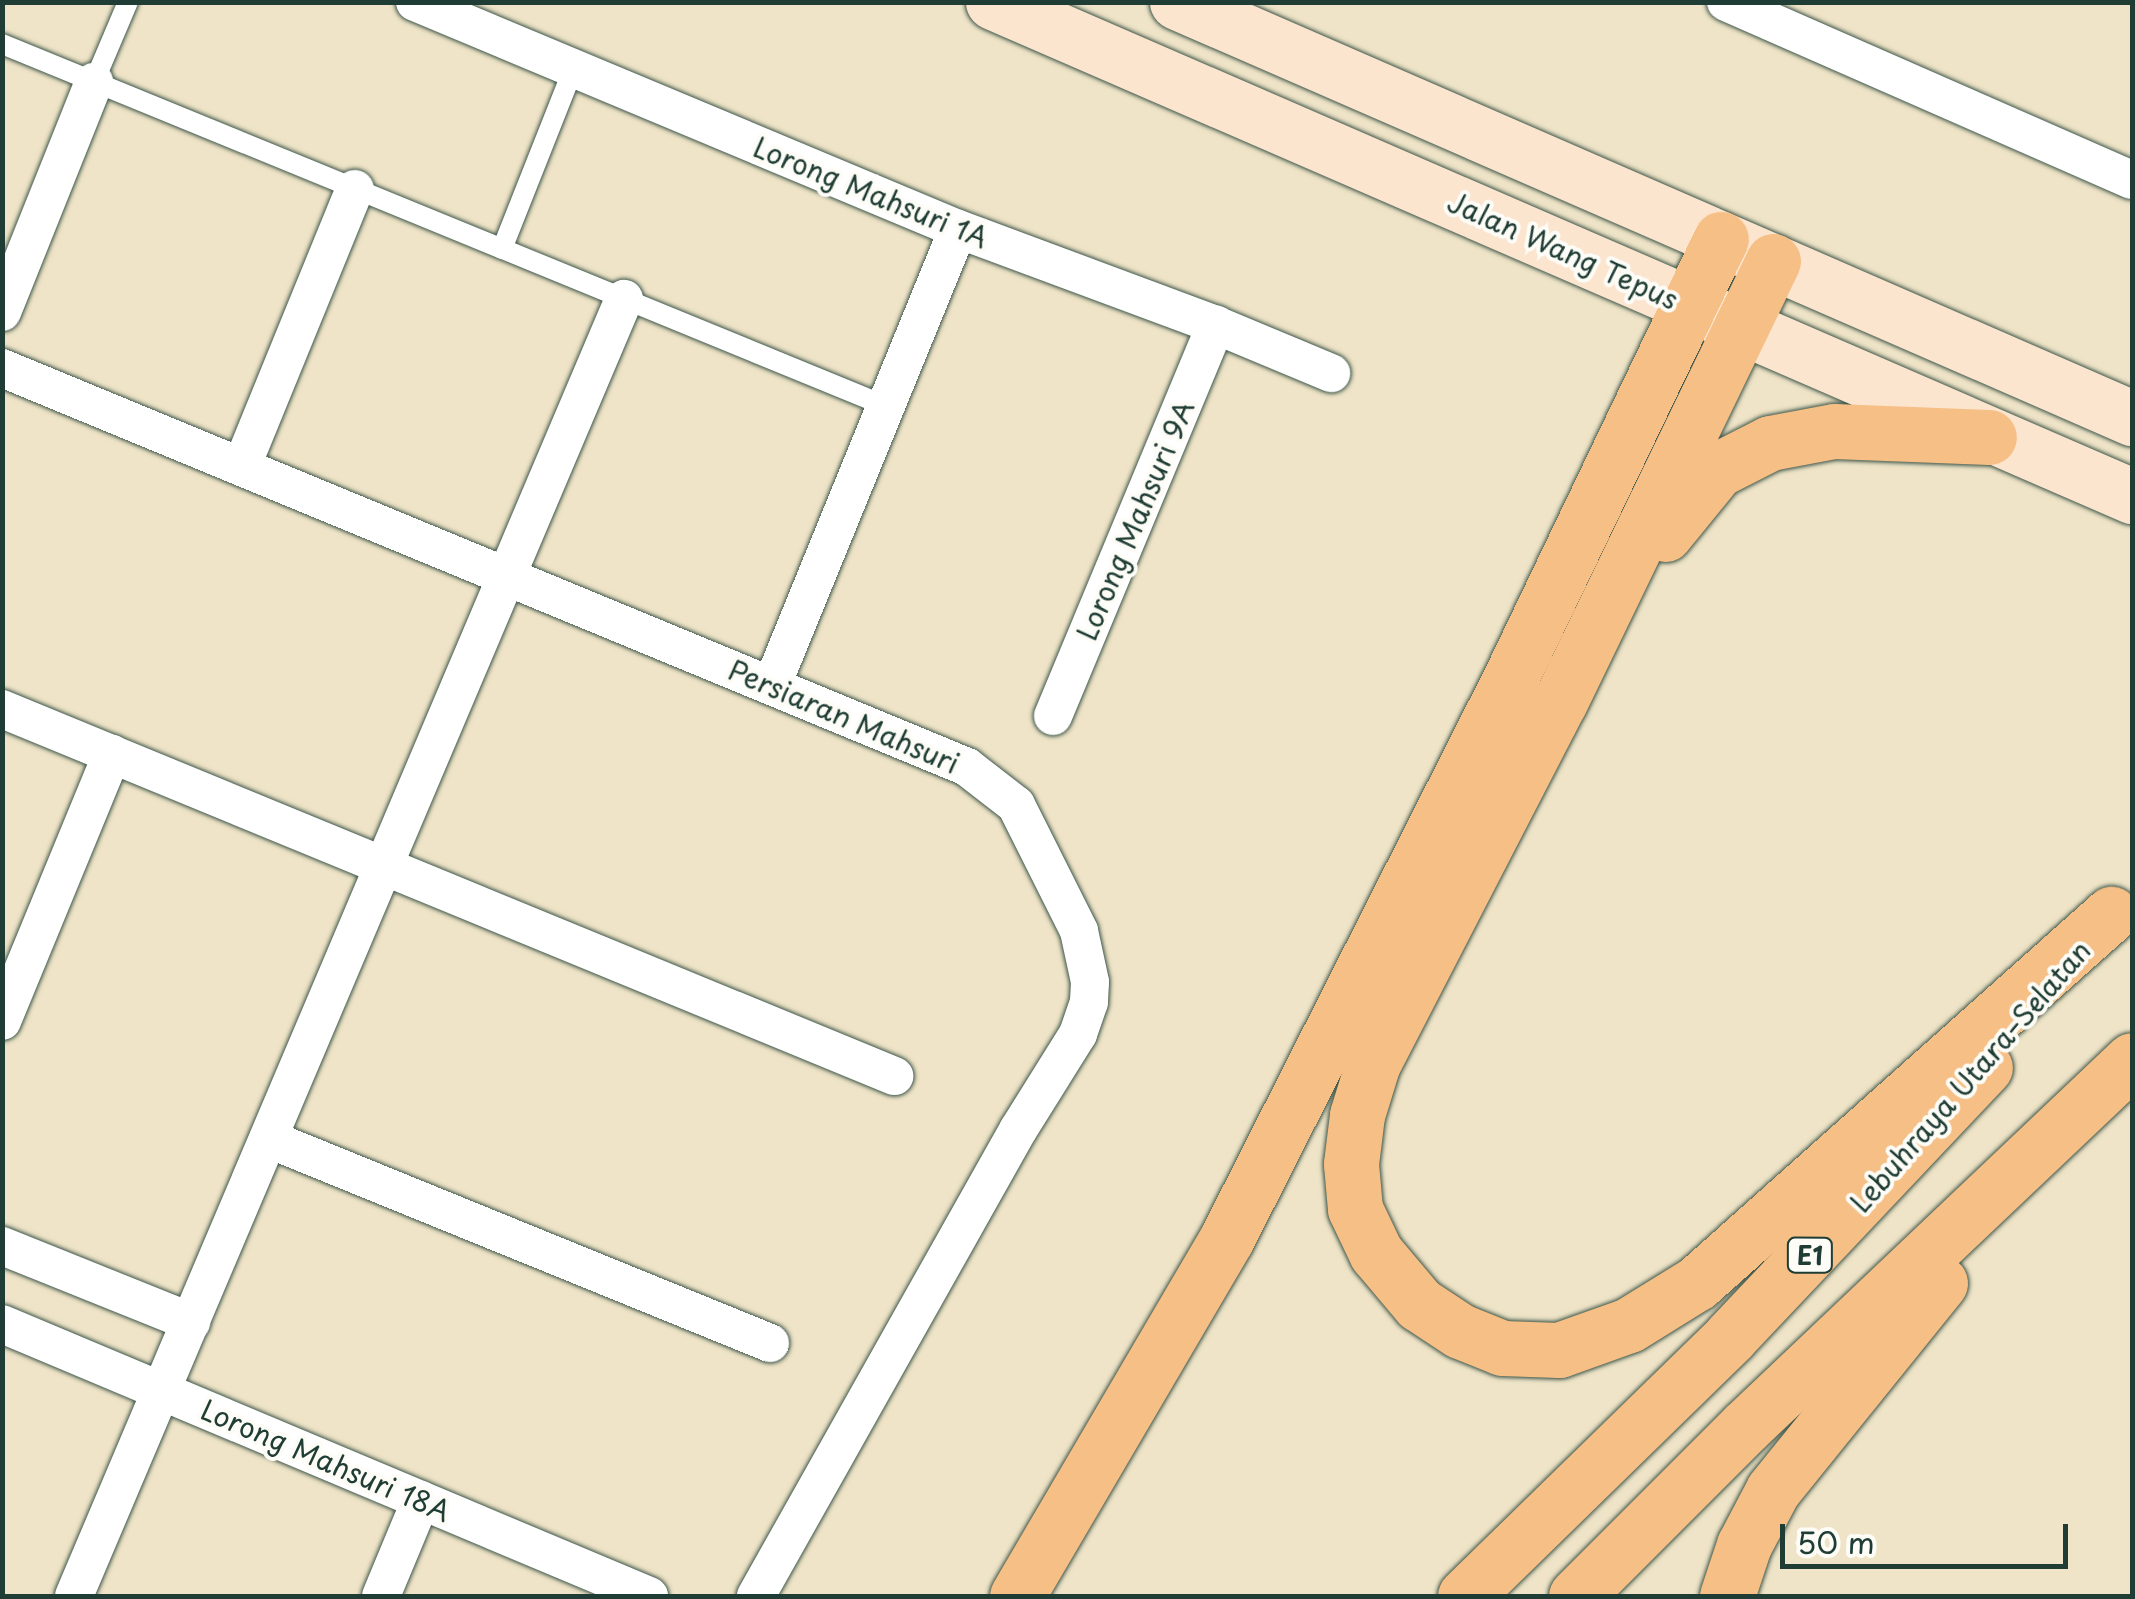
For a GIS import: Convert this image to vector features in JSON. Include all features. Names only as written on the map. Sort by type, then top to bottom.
[{"type":"highway","points":[[1016,1596],[1226,1238],[1510,679],[1721,239]]},
{"type":"highway","points":[[1774,260],[1559,702],[1373,1063],[1357,1115],[1352,1164],[1355,1209],[1376,1253],[1419,1304],[1460,1331],[1502,1348],[1560,1350],[1630,1325],[1697,1283],[2122,904]]},
{"type":"highway","points":[[1559,702],[1672,524],[1717,470],[1770,444],[1834,432],[1988,437]]},
{"type":"highway","name":"Lebuhraya Utara–Selatan","points":[[1465,1596],[1730,1337],[1903,1158],[2002,1048],[2122,904]]},
{"type":"highway","points":[[1576,1596],[1746,1426],[2132,1060]]},
{"type":"highway","points":[[1726,1596],[1744,1545],[1772,1490],[2084,1106]]},
{"type":"main road","name":"Jalan Wang Tepus","points":[[993,2],[1740,330],[2132,496]]},
{"type":"main road","points":[[1177,2],[2132,418]]},
{"type":"street","name":"Lorong Mahsuri 1A","points":[[415,2],[958,230],[1216,325],[1330,372]]},
{"type":"street","points":[[1726,2],[2132,180]]},
{"type":"street","points":[[2,312],[94,82]]},
{"type":"street","points":[[243,463],[356,189]]},
{"type":"street","points":[[772,685],[958,230]]},
{"type":"street","points":[[74,1596],[624,299]]},
{"type":"street","name":"Lorong Mahsuri 9A","points":[[1053,716],[1216,325]]},
{"type":"street","name":"Persiaran Mahsuri","points":[[2,368],[243,463],[968,767],[1016,805],[1079,931],[1090,982],[1078,1034],[1018,1130],[756,1596]]},
{"type":"street","points":[[2,709],[894,1076]]},
{"type":"street","points":[[2,1021],[112,754]]},
{"type":"street","points":[[269,1138],[770,1343]]},
{"type":"street","points":[[2,1246],[191,1322]]},
{"type":"street","name":"Lorong Mahsuri 18A","points":[[2,1324],[649,1596]]},
{"type":"street","points":[[380,1596],[421,1500]]},
{"type":"lane","points":[[94,82],[128,2]]},
{"type":"lane","points":[[2,44],[886,406]]},
{"type":"lane","points":[[502,248],[574,67]]}]
